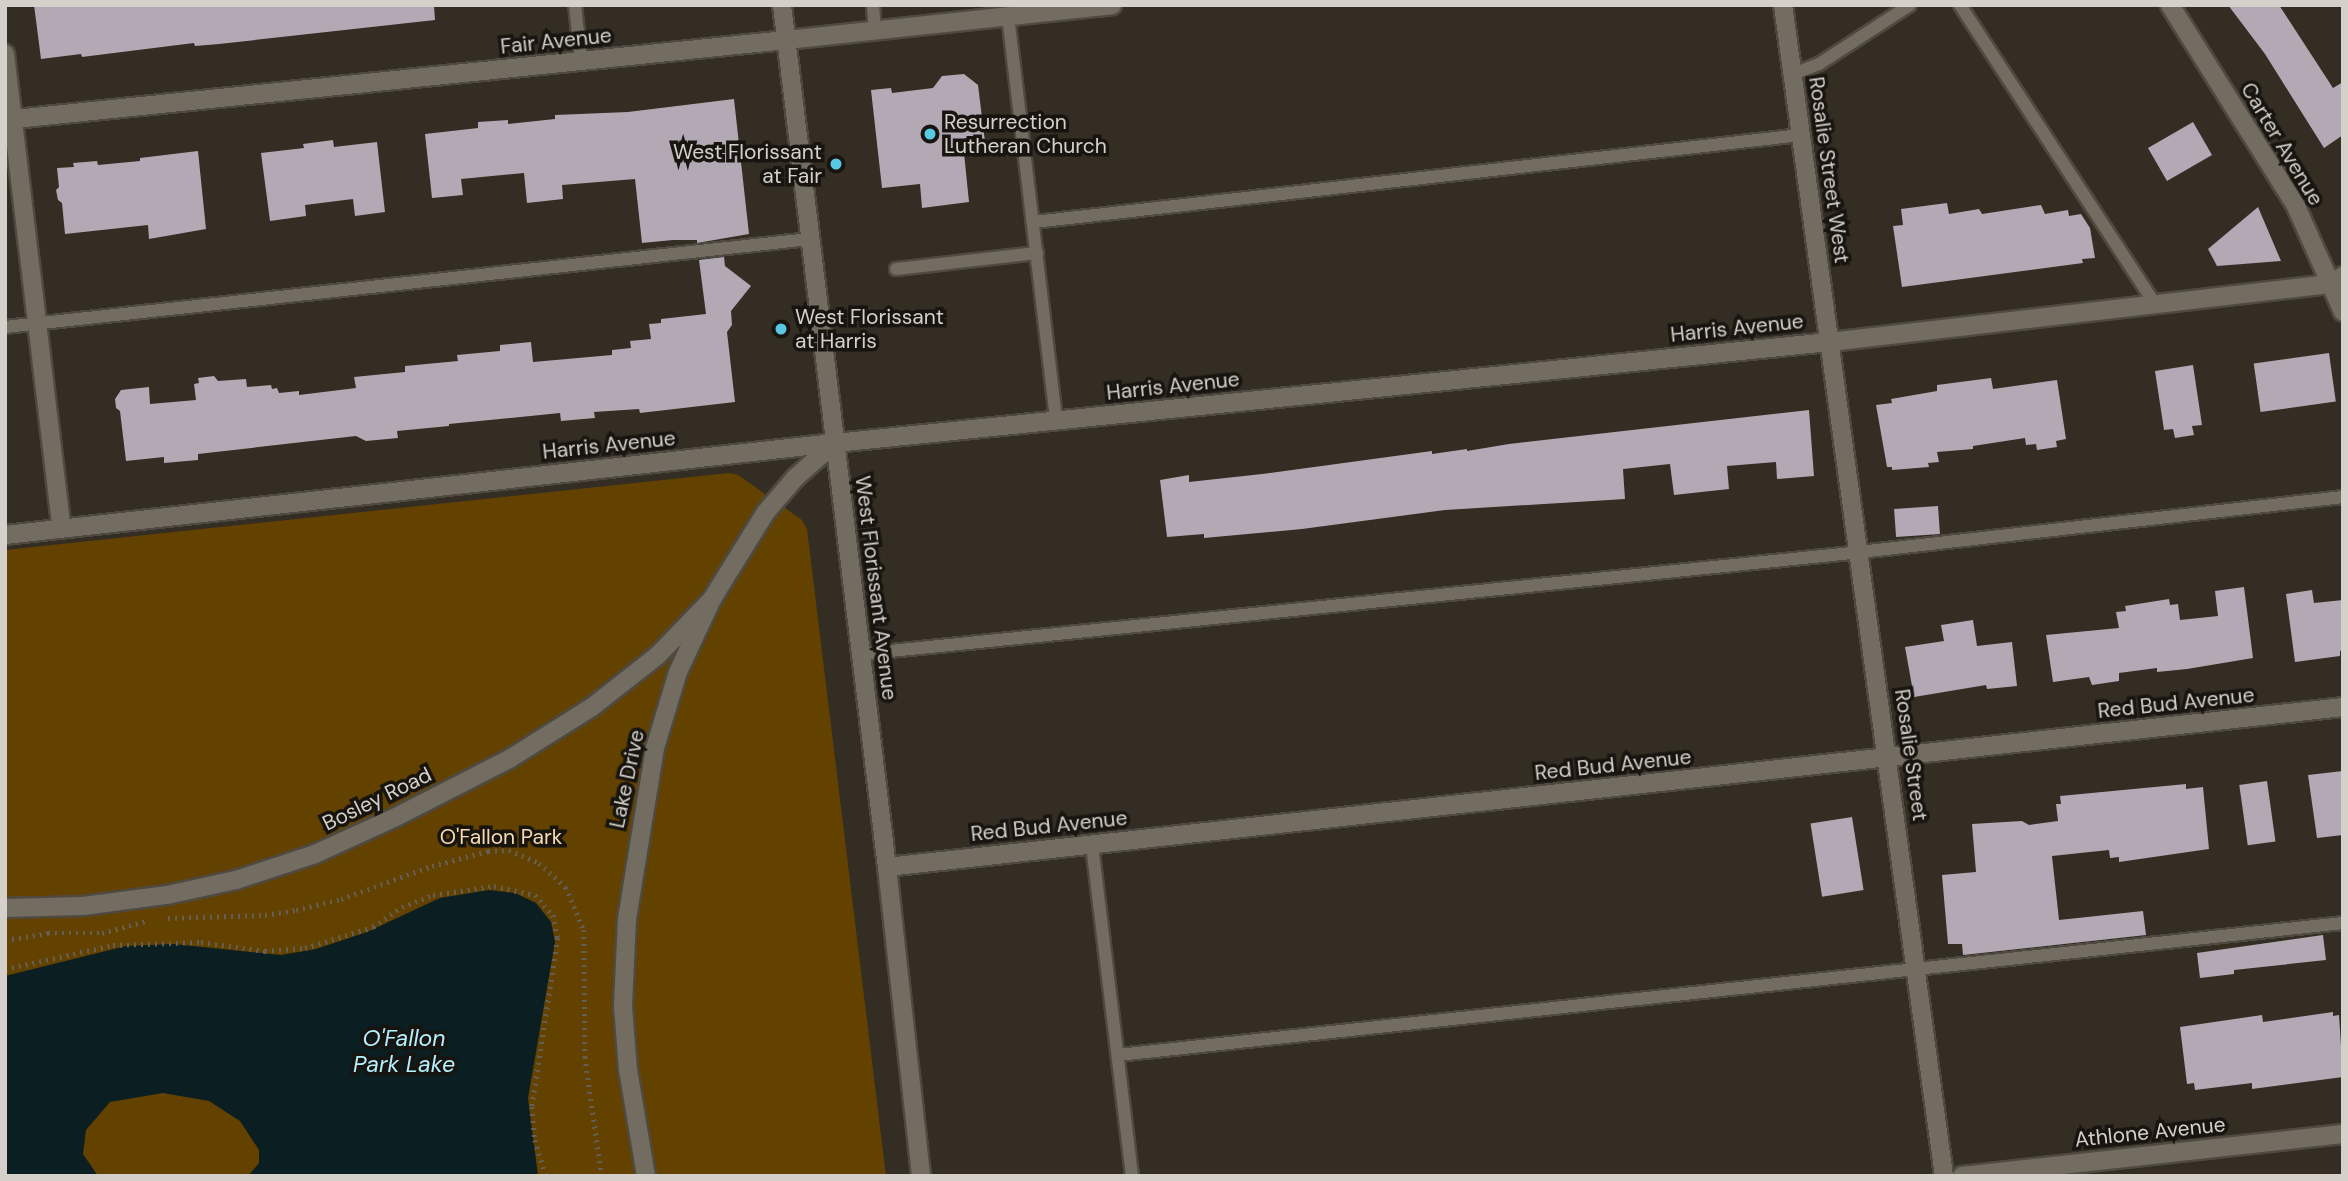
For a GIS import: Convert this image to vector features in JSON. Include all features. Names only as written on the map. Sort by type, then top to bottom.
[{"type":"street","name":"West Florissant Avenue","points":[[782,5],[887,867],[921,1176]]},
{"type":"street","name":"Fair Avenue","points":[[9,120],[1112,5]]},
{"type":"street","name":"Rosalie Street West","points":[[1783,5],[1830,342]]},
{"type":"street","name":"Carter Avenue","points":[[2170,5],[2295,204],[2336,280],[2343,312]]},
{"type":"street","points":[[5,54],[9,120],[62,529]]},
{"type":"street","name":"Harris Avenue","points":[[5,535],[835,443],[1830,342],[2336,280]]},
{"type":"street","name":"Rosalie Street","points":[[1830,342],[1889,758],[1944,1176]]},
{"type":"street","name":"Lake Drive","points":[[646,1176],[628,1070],[623,1006],[627,919],[655,748],[678,672],[712,599],[766,512],[795,478],[835,443]]},
{"type":"street","name":"Bosley Road","points":[[5,908],[83,906],[167,895],[236,880],[316,854],[394,818],[511,758],[592,707],[658,655],[712,599]]},
{"type":"street","name":"Red Bud Avenue","points":[[887,867],[2343,708]]},
{"type":"street","name":"Athlone Avenue","points":[[1962,1176],[2343,1134]]},
{"type":"lane","points":[[575,5],[581,61]]},
{"type":"lane","points":[[873,5],[876,31]]},
{"type":"lane","points":[[1793,74],[1819,64],[1910,5]]},
{"type":"lane","points":[[1960,5],[2155,304]]},
{"type":"lane","points":[[1009,16],[1056,421]]},
{"type":"lane","points":[[1034,222],[1801,135]]},
{"type":"lane","points":[[5,327],[810,239]]},
{"type":"lane","points":[[896,269],[1037,253]]},
{"type":"lane","points":[[861,654],[1860,552],[2343,497]]},
{"type":"lane","points":[[1092,845],[1132,1176]]},
{"type":"lane","points":[[1118,1055],[2343,923]]},
{"type":"path","points":[[5,940],[48,933],[102,933],[166,918],[275,913],[341,899],[432,866],[488,851],[509,850],[523,855],[554,874],[566,887],[583,930],[585,1057],[602,1176]]},
{"type":"path","points":[[5,970],[127,944],[201,942],[265,950],[305,948],[373,927],[402,907],[433,895],[494,886],[534,895],[553,915],[558,938],[532,1108],[535,1140],[546,1176]]},
{"type":"green space","name":"O'Fallon Park","points":[[729,473],[738,475],[802,520],[807,529],[886,1176],[5,1176],[5,550]]},
{"type":"water","name":"O'Fallon Park Lake","points":[[489,890],[515,893],[536,903],[551,922],[555,942],[528,1098],[538,1176],[248,1176],[259,1163],[259,1150],[240,1121],[209,1101],[163,1093],[110,1102],[86,1130],[83,1154],[98,1176],[5,1176],[5,976],[126,946],[173,944],[281,955],[316,949],[367,932],[440,898]]},
{"type":"building","points":[[34,5],[434,5],[435,20],[219,44],[195,46],[194,43],[82,57],[81,54],[41,59]]},
{"type":"building","points":[[2228,5],[2279,5],[2333,88],[2343,82],[2343,135],[2324,148],[2265,54]]},
{"type":"building","name":"Resurrection Lutheran Church","points":[[964,74],[978,85],[986,150],[964,153],[969,202],[922,208],[920,184],[882,188],[871,90],[891,88],[892,93],[933,88],[942,76]]},
{"type":"building","points":[[734,99],[749,234],[697,243],[697,240],[673,240],[642,243],[635,179],[562,185],[563,199],[527,203],[524,173],[461,179],[463,195],[432,198],[425,134],[478,128],[478,122],[508,120],[508,124],[555,119],[555,115],[628,112]]},
{"type":"building","points":[[2193,122],[2212,155],[2167,181],[2148,148]]},
{"type":"building","points":[[333,140],[334,147],[377,142],[385,212],[355,216],[353,199],[305,205],[306,216],[270,221],[261,153],[304,148],[303,144]]},
{"type":"building","points":[[198,151],[206,229],[149,239],[148,225],[65,234],[62,203],[58,200],[56,190],[59,187],[57,168],[74,167],[73,163],[97,161],[98,165],[140,161],[140,158]]},
{"type":"building","points":[[1947,203],[1949,214],[1979,209],[1982,214],[2041,205],[2045,214],[2068,210],[2069,216],[2081,214],[2090,228],[2095,258],[2082,259],[2083,263],[1902,287],[1893,226],[1903,225],[1901,209]]},
{"type":"building","points":[[2258,207],[2281,261],[2217,266],[2208,249]]},
{"type":"building","points":[[724,257],[725,266],[751,286],[731,311],[732,325],[727,332],[735,402],[640,413],[639,409],[594,412],[595,418],[561,421],[560,413],[449,424],[397,431],[398,438],[366,441],[356,436],[198,454],[198,460],[164,463],[164,457],[126,461],[120,411],[116,408],[115,399],[121,390],[149,387],[150,404],[196,400],[194,384],[199,383],[198,378],[214,376],[218,381],[246,379],[247,387],[271,385],[272,389],[277,388],[279,393],[299,391],[299,395],[356,388],[354,377],[405,372],[405,366],[458,361],[457,355],[500,351],[500,345],[531,342],[533,362],[612,355],[612,350],[631,348],[630,341],[651,339],[649,324],[661,323],[661,319],[706,314],[699,260]]},
{"type":"building","points":[[2329,353],[2336,402],[2261,412],[2254,364]]},
{"type":"building","points":[[2193,365],[2202,425],[2192,426],[2194,435],[2175,438],[2173,429],[2164,430],[2155,371]]},
{"type":"building","points":[[1991,378],[1993,389],[2057,380],[2066,439],[2056,441],[2057,447],[2037,450],[2036,444],[2026,445],[2025,438],[1973,446],[1973,449],[1937,452],[1939,462],[1928,463],[1929,467],[1892,470],[1892,467],[1887,467],[1876,405],[1892,403],[1891,399],[1937,391],[1937,385]]},
{"type":"building","points":[[1809,410],[1814,476],[1777,479],[1776,462],[1727,466],[1729,489],[1674,495],[1670,464],[1623,469],[1625,499],[1445,510],[1302,529],[1204,538],[1204,534],[1167,537],[1160,480],[1189,475],[1189,482],[1432,451],[1432,454],[1467,451]]},
{"type":"building","points":[[1938,506],[1940,534],[1896,537],[1894,509]]},
{"type":"building","points":[[2244,587],[2253,658],[2187,669],[2157,672],[2157,668],[2119,673],[2119,681],[2092,685],[2089,677],[2053,682],[2046,635],[2119,628],[2116,612],[2126,611],[2125,606],[2169,599],[2170,605],[2178,604],[2180,620],[2218,616],[2215,591]]},
{"type":"building","points":[[2312,590],[2314,603],[2343,600],[2343,650],[2340,651],[2340,656],[2295,662],[2286,594]]},
{"type":"building","points":[[1973,620],[1977,646],[2012,642],[2017,686],[1987,689],[1986,685],[1914,697],[1905,647],[1944,641],[1941,625]]},
{"type":"building","points":[[2343,771],[2343,835],[2317,838],[2308,775]]},
{"type":"building","points":[[2267,781],[2275,841],[2248,845],[2239,785]]},
{"type":"building","points":[[2186,784],[2186,789],[2203,787],[2209,849],[2119,862],[2119,857],[2110,858],[2109,850],[2052,856],[2059,920],[2143,911],[2146,935],[1963,955],[1962,944],[1948,944],[1942,875],[1976,872],[1972,824],[2022,821],[2029,825],[2058,821],[2056,804],[2061,804],[2060,796]]},
{"type":"building","points":[[1852,817],[1864,890],[1822,897],[1811,824]]},
{"type":"building","points":[[2323,935],[2326,960],[2234,970],[2234,974],[2200,978],[2197,953]]},
{"type":"building","points":[[2333,1012],[2333,1016],[2339,1015],[2343,1077],[2252,1089],[2252,1083],[2195,1090],[2194,1083],[2187,1084],[2180,1027],[2262,1015],[2263,1022]]},
{"type":"place","name":"Resurrection Lutheran Church","points":[[930,134]]},
{"type":"place","name":"West Florissant at Fair","points":[[836,164]]},
{"type":"place","name":"West Florissant at Harris","points":[[781,329]]}]
